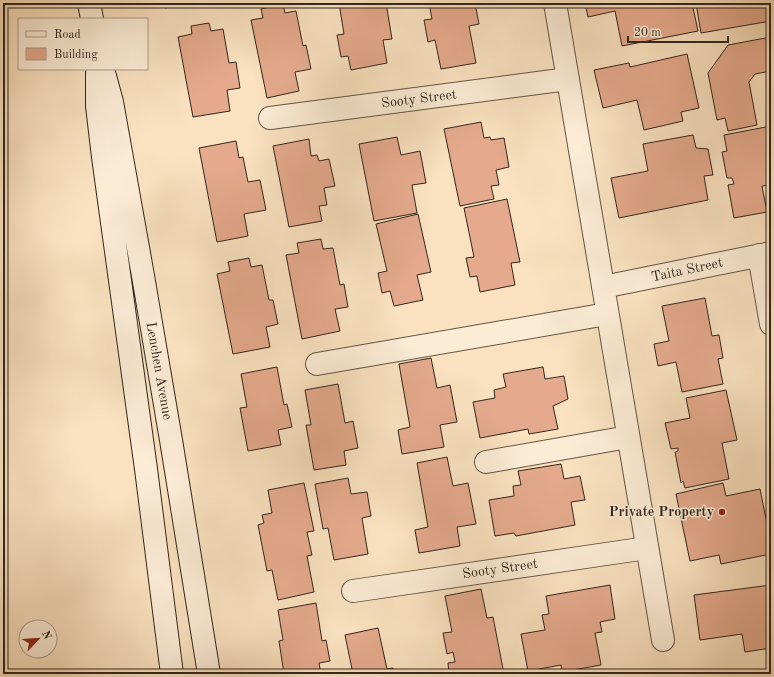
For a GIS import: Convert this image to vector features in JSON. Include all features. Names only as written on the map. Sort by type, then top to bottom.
[{"type":"street","points":[[89,3],[92,18]]},
{"type":"street","points":[[555,3],[663,640]]},
{"type":"street","name":"Lenchen Avenue","points":[[97,70],[97,106],[103,157],[146,469],[172,674]]},
{"type":"street","name":"Lenchen Avenue","points":[[103,70],[112,102],[141,262],[172,440],[209,674]]},
{"type":"street","name":"Sooty Street","points":[[270,118],[568,79]]},
{"type":"street","points":[[765,254],[771,324]]},
{"type":"street","name":"Taita Street","points":[[603,287],[765,254]]},
{"type":"street","points":[[317,364],[607,314]]},
{"type":"street","points":[[486,462],[628,438]]},
{"type":"street","name":"Sooty Street","points":[[353,591],[647,548]]},
{"type":"building","points":[[164,3],[190,3],[165,8]]},
{"type":"building","points":[[339,3],[386,3],[392,39],[383,40],[387,63],[351,70],[348,56],[341,57],[337,35],[344,34]]},
{"type":"building","points":[[429,3],[475,3],[479,24],[469,26],[476,63],[441,69],[435,40],[428,42],[424,20],[432,19]]},
{"type":"building","points":[[585,3],[692,3],[698,31],[622,46],[615,11],[588,17]]},
{"type":"building","points":[[696,3],[771,3],[771,21],[701,33]]},
{"type":"building","points":[[283,4],[285,13],[296,11],[303,46],[306,45],[311,69],[295,72],[299,91],[267,98],[251,20],[263,18],[261,9]]},
{"type":"building","points":[[209,23],[211,31],[223,29],[229,63],[236,62],[240,88],[227,90],[230,111],[193,117],[178,37],[192,34],[191,26]]},
{"type":"building","points":[[771,37],[771,71],[755,74],[749,82],[757,125],[728,131],[725,118],[717,120],[708,73],[728,45]]},
{"type":"building","points":[[687,54],[699,108],[681,112],[683,121],[644,130],[637,100],[603,108],[594,70],[629,63],[630,67]]},
{"type":"building","points":[[481,122],[484,138],[490,137],[491,140],[504,138],[509,167],[496,170],[499,185],[491,186],[494,199],[460,206],[444,129]]},
{"type":"building","points":[[771,126],[771,185],[762,186],[767,212],[734,218],[728,185],[734,184],[732,178],[727,178],[722,152],[727,151],[724,135]]},
{"type":"building","points":[[693,135],[696,148],[708,149],[713,175],[704,176],[708,200],[619,218],[611,178],[648,171],[643,144]]},
{"type":"building","points":[[397,137],[401,155],[420,151],[426,183],[412,185],[417,213],[374,221],[359,144]]},
{"type":"building","points":[[309,139],[311,156],[317,155],[319,161],[329,159],[335,186],[324,188],[327,205],[319,206],[322,221],[289,227],[273,146]]},
{"type":"building","points":[[236,141],[239,158],[243,157],[248,182],[260,180],[266,210],[244,214],[248,236],[217,242],[199,148]]},
{"type":"building","points":[[507,199],[520,262],[511,263],[515,285],[480,292],[477,276],[470,277],[466,258],[474,257],[464,208]]},
{"type":"building","points":[[418,214],[431,272],[417,275],[423,300],[394,306],[390,291],[382,293],[378,273],[387,271],[376,224]]},
{"type":"building","points":[[321,239],[323,249],[333,248],[340,285],[344,284],[348,307],[335,309],[340,331],[302,339],[286,255],[299,253],[297,243]]},
{"type":"building","points":[[249,258],[251,267],[262,265],[269,300],[273,300],[278,324],[266,327],[270,347],[233,354],[217,274],[230,271],[228,262]]},
{"type":"building","points":[[705,298],[712,336],[719,335],[723,358],[718,359],[723,384],[682,392],[676,362],[658,366],[654,344],[669,341],[662,306]]},
{"type":"building","points":[[431,358],[437,388],[450,385],[457,422],[440,425],[444,447],[402,454],[398,430],[410,427],[399,364]]},
{"type":"building","points":[[277,367],[284,405],[287,404],[292,427],[278,430],[281,445],[248,451],[240,408],[247,407],[241,374]]},
{"type":"building","points":[[543,367],[545,379],[564,376],[568,399],[553,406],[558,429],[529,434],[528,429],[480,438],[473,402],[495,398],[494,390],[506,387],[503,374]]},
{"type":"building","points":[[338,384],[345,423],[353,421],[358,448],[344,451],[346,465],[314,470],[306,425],[311,425],[305,390]]},
{"type":"building","name":"Private Property","points":[[726,390],[737,440],[722,443],[729,479],[685,488],[683,481],[681,483],[675,452],[678,451],[678,448],[671,449],[665,423],[690,418],[686,398]]},
{"type":"building","points":[[447,457],[453,486],[468,483],[476,524],[457,527],[460,546],[419,553],[415,530],[428,527],[417,463]]},
{"type":"building","name":"Private Property","points":[[561,464],[564,479],[580,476],[585,500],[571,502],[575,525],[516,536],[514,533],[495,536],[489,500],[514,496],[513,486],[521,485],[518,471]]},
{"type":"building","points":[[348,478],[351,494],[367,492],[371,516],[362,518],[368,554],[334,560],[328,528],[323,529],[315,484]]},
{"type":"building","points":[[304,483],[314,531],[307,532],[312,555],[307,556],[314,592],[278,600],[272,570],[267,571],[258,525],[264,523],[262,515],[272,513],[268,490]]},
{"type":"building","name":"Private Property","points":[[723,483],[726,496],[760,489],[768,529],[771,529],[771,554],[721,564],[719,555],[690,561],[676,494]]},
{"type":"building","points":[[610,585],[615,619],[600,622],[602,632],[595,633],[601,665],[562,672],[561,665],[528,671],[521,634],[545,630],[542,615],[549,614],[546,596]]},
{"type":"building","points":[[771,585],[771,648],[745,652],[742,634],[700,640],[694,595]]},
{"type":"building","points":[[481,589],[487,618],[493,617],[504,674],[449,674],[448,663],[455,662],[453,652],[447,654],[443,633],[452,632],[445,596]]},
{"type":"building","points":[[316,603],[322,641],[326,640],[330,661],[319,663],[321,674],[284,674],[279,641],[283,640],[278,610]]},
{"type":"building","points":[[378,628],[387,669],[393,668],[394,674],[345,674],[345,671],[352,669],[345,635]]},
{"type":"place","name":"Private Property","points":[[722,512]]}]
